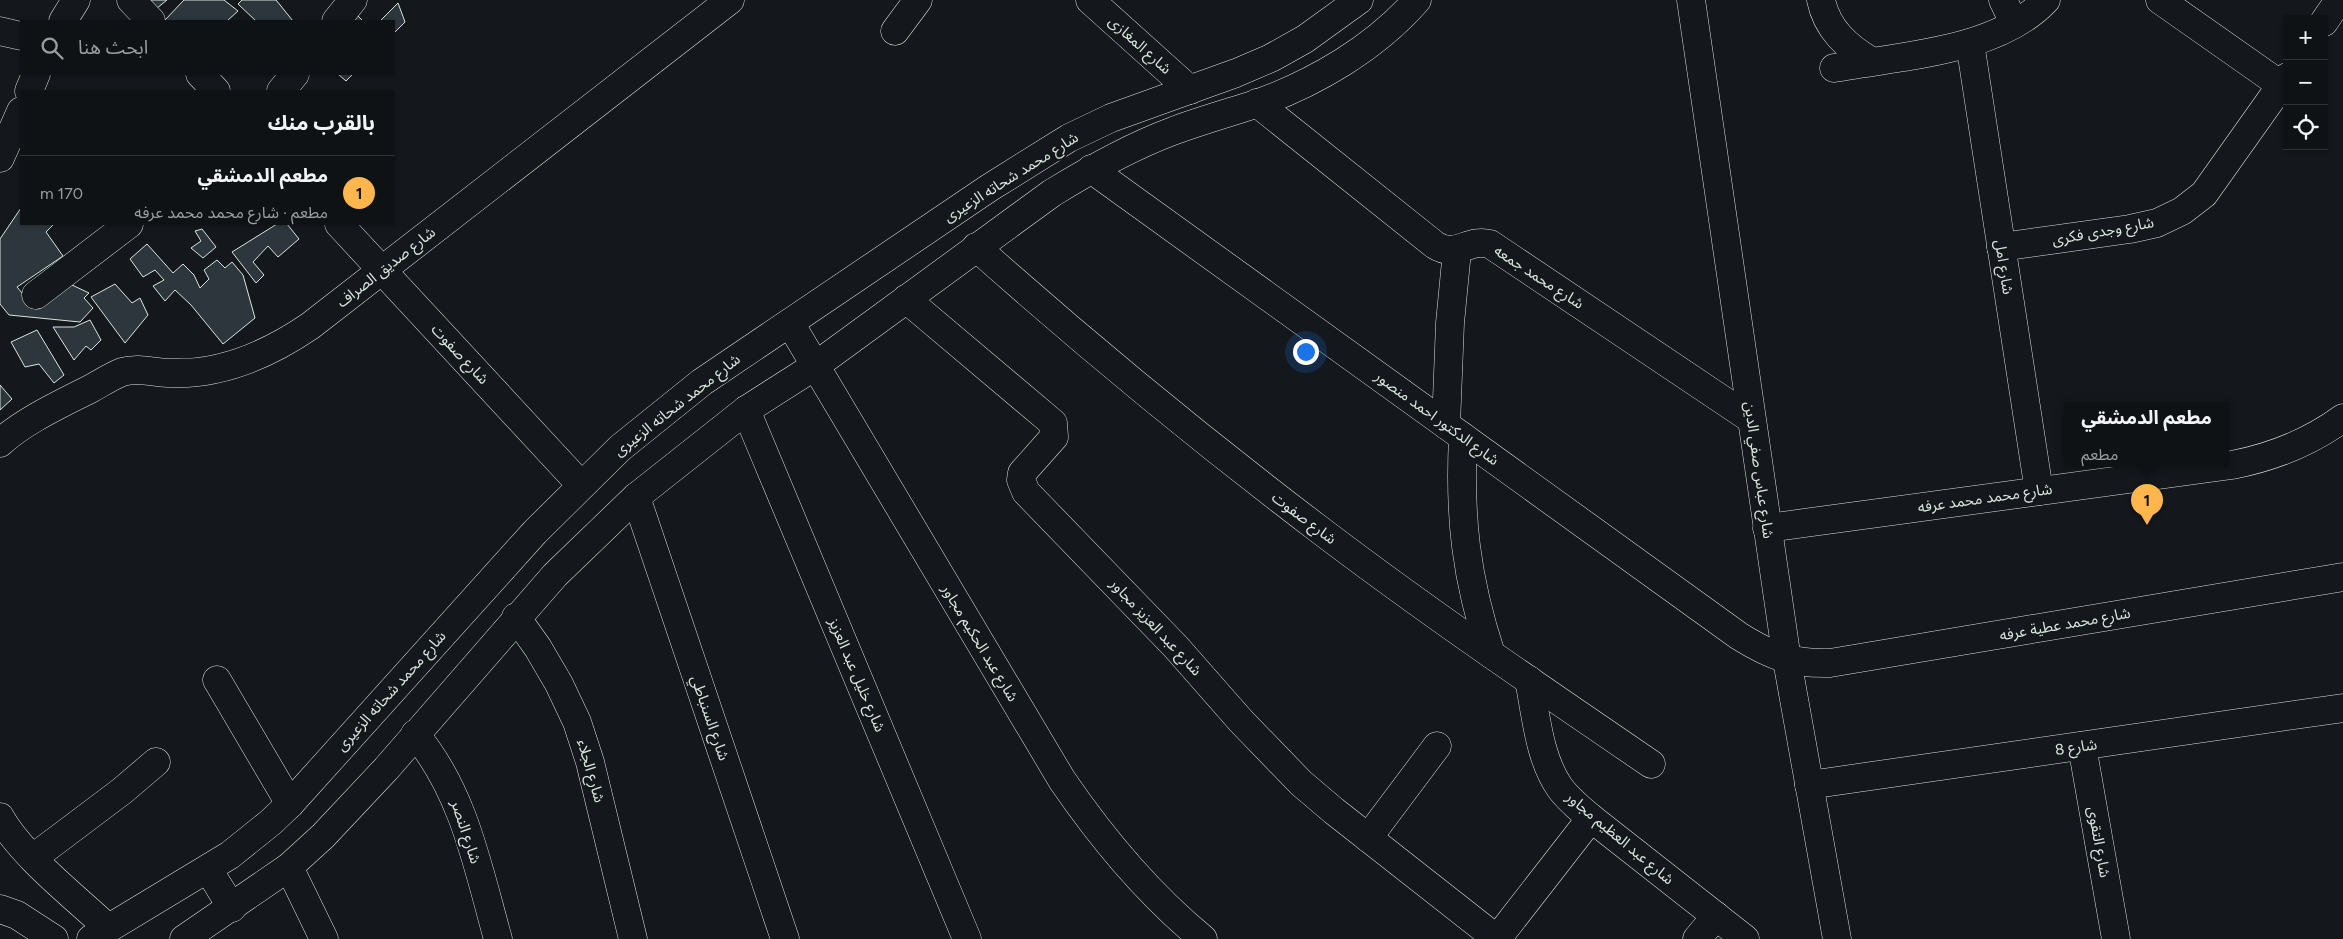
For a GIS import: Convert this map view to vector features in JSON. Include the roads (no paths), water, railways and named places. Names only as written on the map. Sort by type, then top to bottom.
[{"type":"street","points":[[132,0],[150,20]]},
{"type":"street","points":[[337,20],[353,0]]},
{"type":"street","points":[[895,31],[918,0]]},
{"type":"street","name":"شارع المغازى","points":[[1090,0],[1190,90]]},
{"type":"street","name":"شارع محمد شحاته الزعيرى","points":[[99,933],[208,870],[251,839],[290,804],[496,573],[581,485],[660,414],[738,356],[989,188],[1069,138],[1111,118],[1154,101],[1190,90],[1271,58],[1305,39],[1359,0]]},
{"type":"street","points":[[184,939],[232,908],[289,867],[355,803],[554,575],[636,497],[746,410],[815,366],[976,247],[1052,193],[1091,169],[1132,148],[1173,131],[1257,103],[1300,86],[1342,63],[1379,35],[1417,0]]},
{"type":"street","name":"شارع عباس صفي الدين","points":[[1691,0],[1787,660],[1837,939]]},
{"type":"street","points":[[1821,0],[1824,11],[1835,32],[1851,49],[1871,61]]},
{"type":"street","points":[[1834,68],[1943,50],[1970,43],[1992,35],[2009,12],[2046,0]]},
{"type":"street","points":[[2160,0],[2192,9],[2283,80]]},
{"type":"street","points":[[2328,16],[2339,0]]},
{"type":"street","name":"شارع صديق الصراف","points":[[0,443],[59,405],[123,372],[144,370],[170,374],[226,367],[256,357],[284,344],[382,270],[720,3]]},
{"type":"street","points":[[0,31],[20,36]]},
{"type":"street","name":"شارع امل","points":[[1970,43],[2039,491]]},
{"type":"street","points":[[29,90],[36,75]]},
{"type":"street","points":[[201,75],[215,90]]},
{"type":"street","points":[[282,90],[294,75]]},
{"type":"street","name":"شارع وجدى فكرى","points":[[2001,247],[2157,223],[2182,212],[2204,194],[2283,82]]},
{"type":"street","points":[[1257,103],[1434,245],[1442,250],[1457,250],[1450,323],[1455,431],[1464,543],[1477,612],[1491,654]]},
{"type":"street","points":[[0,158],[20,113]]},
{"type":"street","name":"شارع الدكتور احمد منصور","points":[[1091,169],[1740,636],[1770,654],[1787,660]]},
{"type":"street","points":[[36,296],[128,225]]},
{"type":"street","name":"شارع صفوت","points":[[340,225],[581,485]]},
{"type":"street","name":"شارع محمد جمعه","points":[[1457,250],[1476,242],[1483,242],[1496,248],[1751,418]]},
{"type":"street","name":"شارع صفوت","points":[[976,247],[1062,323],[1222,454],[1316,527],[1491,654],[1651,764]]},
{"type":"street","name":"شارع عبد العزيز مجاور","points":[[906,299],[1053,423],[1054,437],[1022,473],[1020,480],[1026,492],[1176,647],[1271,753],[1334,811],[1497,939]]},
{"type":"street","name":"شارع عبد الحكيم مجاور","points":[[790,323],[1062,780],[1096,830],[1134,875],[1177,918],[1203,939]]},
{"type":"street","name":"شارع خليل عبد العزيز","points":[[746,410],[967,939]]},
{"type":"street","name":"شارع محمد محمد عرفه","points":[[2229,465],[2265,458],[2296,447],[2325,431],[2343,418]]},
{"type":"street","name":"شارع محمد محمد عرفه","points":[[1767,528],[2217,467]]},
{"type":"street","name":"شارع السنباطي","points":[[636,497],[785,939]]},
{"type":"street","name":"شارع محمد عطية عرفه","points":[[1787,660],[1808,664],[1830,663],[2343,577]]},
{"type":"street","name":"شارع الجلاء","points":[[516,617],[555,677],[577,722],[590,762],[633,939]]},
{"type":"street","points":[[217,680],[290,804]]},
{"type":"street","name":"شارع عبد العظيم مجاور","points":[[1529,680],[1544,751],[1550,770],[1560,788],[1574,804],[1591,818],[1746,939]]},
{"type":"street","name":"شارع 8","points":[[1809,785],[2343,708]]},
{"type":"street","name":"شارع النصر","points":[[416,734],[438,764],[459,807],[498,939]]},
{"type":"street","points":[[1368,838],[1437,746]]},
{"type":"street","name":"شارع التقوى","points":[[2082,746],[2116,939]]},
{"type":"street","points":[[33,858],[122,791],[156,762]]},
{"type":"street","points":[[0,817],[8,831],[99,933]]},
{"type":"street","points":[[1497,939],[1591,818]]},
{"type":"street","points":[[289,867],[324,939]]},
{"type":"street","points":[[208,870],[232,908]]},
{"type":"street","points":[[0,910],[16,915],[54,939]]},
{"type":"street","points":[[1697,939],[1716,916]]},
{"type":"place","name":"مطعم الدمشقي","points":[[2147,525]]}]
